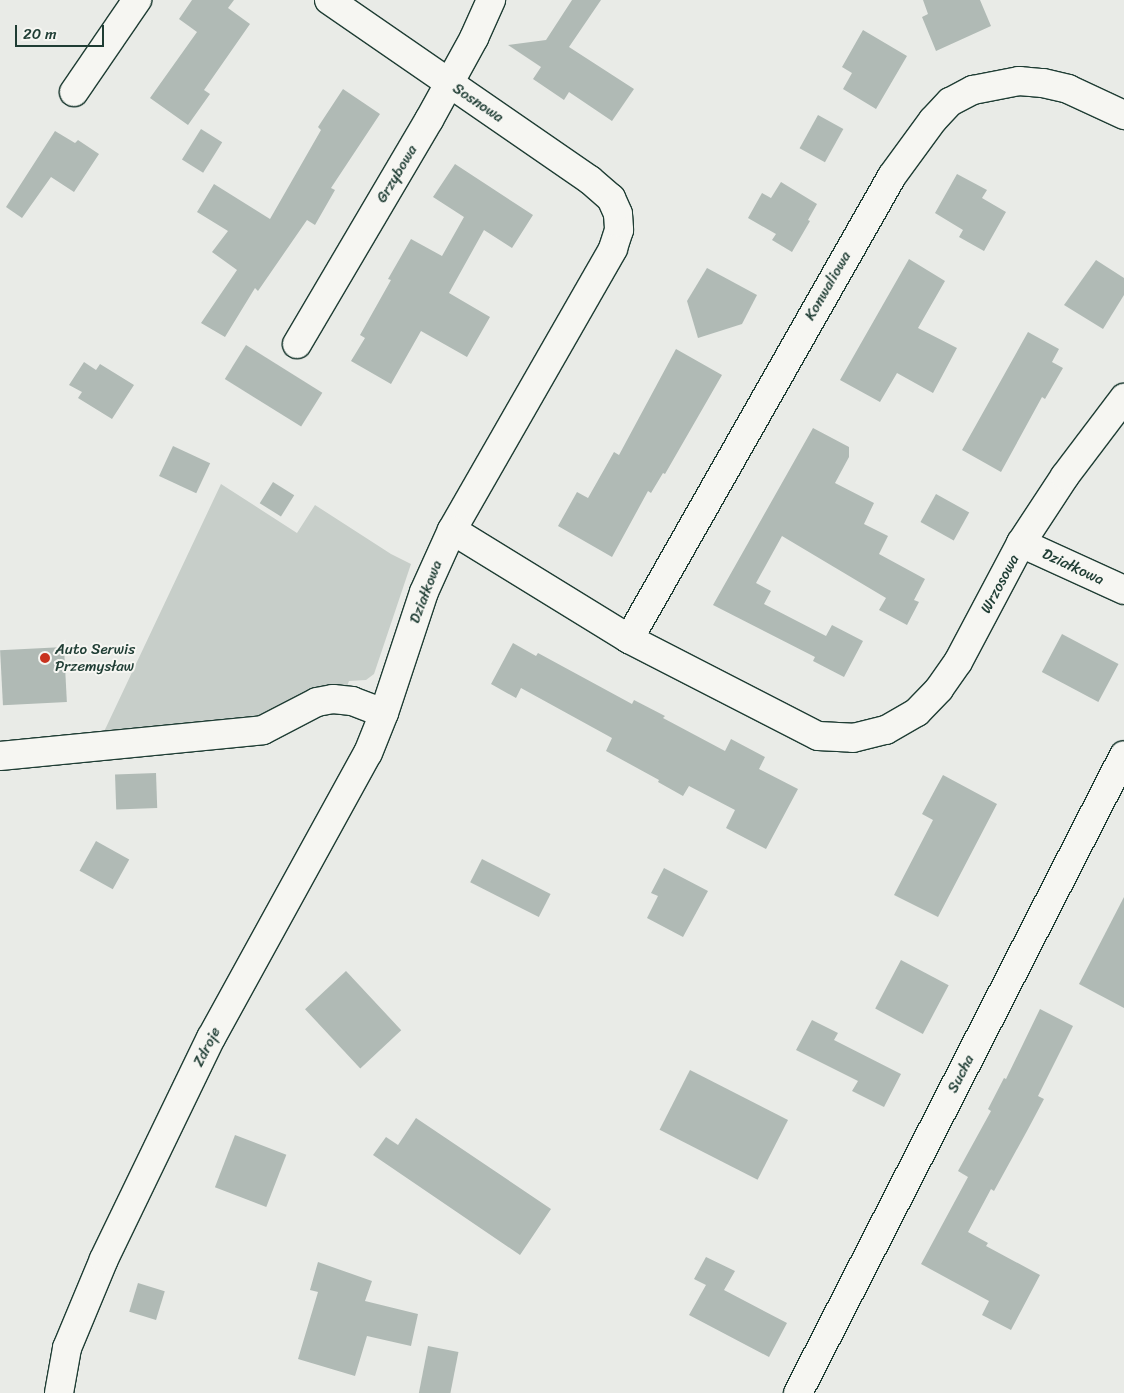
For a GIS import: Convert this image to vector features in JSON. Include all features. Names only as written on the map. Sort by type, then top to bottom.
[{"type":"street","points":[[74,92],[137,0]]},
{"type":"street","name":"Sosnowa","points":[[329,0],[590,180],[611,198],[618,214]]},
{"type":"street","name":"Grzybowa","points":[[297,344],[430,120],[448,83],[474,38],[491,0]]},
{"type":"street","name":"Konwaliowa","points":[[629,639],[887,185],[910,148],[950,102],[974,90],[1019,81],[1043,83],[1068,89],[1124,115]]},
{"type":"street","name":"Działkowa","points":[[384,713],[424,592],[452,530],[613,249],[619,230],[618,214]]},
{"type":"street","name":"Wrzosowa","points":[[629,639],[818,736],[853,738],[886,730],[917,712],[939,689],[958,662],[1022,543],[1065,476],[1124,398]]},
{"type":"street","points":[[452,530],[629,639]]},
{"type":"street","name":"Działkowa","points":[[1022,543],[1124,590]]},
{"type":"street","points":[[0,756],[263,730],[316,702],[333,699],[352,701],[384,713]]},
{"type":"street","name":"Zdroje","points":[[58,1393],[67,1348],[104,1259],[211,1038],[344,799],[368,753],[384,713]]},
{"type":"street","name":"Sucha","points":[[798,1393],[1124,755]]},
{"type":"shaded area","points":[[221,484],[297,533],[315,505],[391,554],[411,564],[374,674],[366,680],[349,681],[346,689],[271,717],[101,738]]},
{"type":"building","points":[[192,0],[234,0],[228,8],[250,24],[204,90],[210,94],[188,125],[150,98],[197,32],[179,19]]},
{"type":"building","points":[[572,0],[601,0],[569,47],[634,89],[612,121],[569,92],[564,100],[533,79],[541,67],[508,45],[546,40]]},
{"type":"building","points":[[923,0],[980,0],[991,26],[936,51],[922,17],[928,14]]},
{"type":"building","points":[[863,30],[907,56],[876,109],[843,89],[852,73],[842,67]]},
{"type":"building","points":[[343,89],[380,114],[331,188],[335,190],[315,225],[307,220],[258,291],[255,288],[225,337],[201,323],[237,270],[212,252],[228,231],[197,212],[214,184],[270,219],[321,130],[318,127]]},
{"type":"building","points":[[818,115],[843,129],[825,162],[800,148]]},
{"type":"building","points":[[201,129],[222,142],[203,173],[182,160]]},
{"type":"building","points":[[55,131],[75,143],[78,140],[99,154],[74,192],[51,177],[22,218],[6,207]]},
{"type":"building","points":[[455,164],[533,215],[512,248],[484,230],[449,293],[490,317],[467,357],[421,331],[391,384],[351,361],[365,338],[360,335],[391,280],[388,279],[411,239],[442,256],[464,217],[433,197]]},
{"type":"building","points":[[957,174],[987,190],[982,198],[1006,212],[984,251],[959,237],[963,230],[935,213]]},
{"type":"building","points":[[781,182],[817,204],[808,220],[810,221],[792,252],[772,240],[776,234],[748,218],[762,193],[771,198]]},
{"type":"building","points":[[909,259],[945,281],[918,328],[957,348],[933,393],[897,373],[880,402],[840,380]]},
{"type":"building","points":[[1096,260],[1124,278],[1124,295],[1103,329],[1064,305]]},
{"type":"building","points":[[707,268],[757,295],[742,324],[698,338],[687,301]]},
{"type":"building","points":[[1028,332],[1059,349],[1052,362],[1063,368],[1045,399],[1042,397],[1001,472],[962,450]]},
{"type":"building","points":[[246,345],[322,393],[301,427],[225,379]]},
{"type":"building","points":[[676,349],[722,375],[665,474],[663,473],[651,493],[648,491],[612,557],[558,526],[577,492],[588,498],[614,452],[619,455]]},
{"type":"building","points":[[84,362],[96,370],[100,364],[134,385],[112,419],[78,398],[82,392],[69,385]]},
{"type":"building","points":[[813,428],[849,447],[849,457],[835,483],[874,503],[864,524],[888,536],[879,554],[925,579],[914,600],[919,602],[907,625],[879,610],[886,598],[782,536],[756,583],[771,591],[764,604],[826,636],[832,625],[863,641],[844,677],[813,661],[815,657],[713,605]]},
{"type":"building","points":[[173,446],[210,463],[196,493],[159,476]]},
{"type":"building","points":[[273,482],[294,495],[281,516],[260,503]]},
{"type":"building","points":[[936,494],[969,512],[954,540],[920,522]]},
{"type":"building","points":[[1062,634],[1119,664],[1098,702],[1042,672]]},
{"type":"building","points":[[513,643],[536,656],[538,653],[632,704],[634,700],[665,716],[663,718],[725,751],[731,739],[765,757],[759,769],[798,789],[766,849],[726,828],[735,810],[689,786],[683,796],[658,782],[659,780],[606,751],[612,738],[521,688],[516,698],[491,684]]},
{"type":"building","points":[[64,647],[67,702],[3,705],[0,650]]},
{"type":"building","points":[[156,773],[157,808],[116,809],[115,774]]},
{"type":"building","points":[[943,775],[997,804],[938,917],[894,895],[933,820],[922,814]]},
{"type":"building","points":[[96,841],[129,859],[113,889],[80,871]]},
{"type":"building","points":[[482,859],[551,894],[539,917],[470,882]]},
{"type":"building","points":[[664,868],[708,891],[683,937],[647,918],[658,896],[651,893]]},
{"type":"building","points":[[1124,897],[1124,1008],[1079,984]]},
{"type":"building","points":[[901,960],[949,985],[923,1034],[875,1009]]},
{"type":"building","points":[[346,971],[401,1030],[360,1068],[305,1009]]},
{"type":"building","points":[[1040,1009],[1073,1026],[1038,1096],[1044,1099],[994,1191],[991,1189],[968,1232],[988,1243],[986,1246],[1040,1275],[1011,1330],[982,1315],[989,1301],[921,1264],[968,1177],[958,1171],[991,1111],[988,1109],[1004,1078],[1006,1079]]},
{"type":"building","points":[[812,1020],[838,1033],[834,1040],[901,1074],[884,1107],[852,1091],[858,1081],[796,1050]]},
{"type":"building","points":[[690,1070],[788,1120],[758,1180],[660,1130]]},
{"type":"building","points":[[416,1118],[551,1209],[520,1255],[373,1155],[386,1137],[398,1145]]},
{"type":"building","points":[[235,1135],[286,1155],[266,1207],[215,1187]]},
{"type":"building","points":[[706,1257],[735,1271],[724,1290],[787,1323],[769,1357],[689,1315],[706,1285],[694,1279]]},
{"type":"building","points":[[318,1262],[372,1281],[365,1301],[418,1314],[411,1346],[367,1336],[355,1376],[298,1359],[318,1292],[310,1290]]},
{"type":"building","points":[[138,1283],[165,1291],[156,1320],[129,1312]]},
{"type":"building","points":[[428,1346],[458,1352],[450,1393],[419,1393]]},
{"type":"place","name":"Auto Serwis Przemysław","points":[[45,658]]}]
